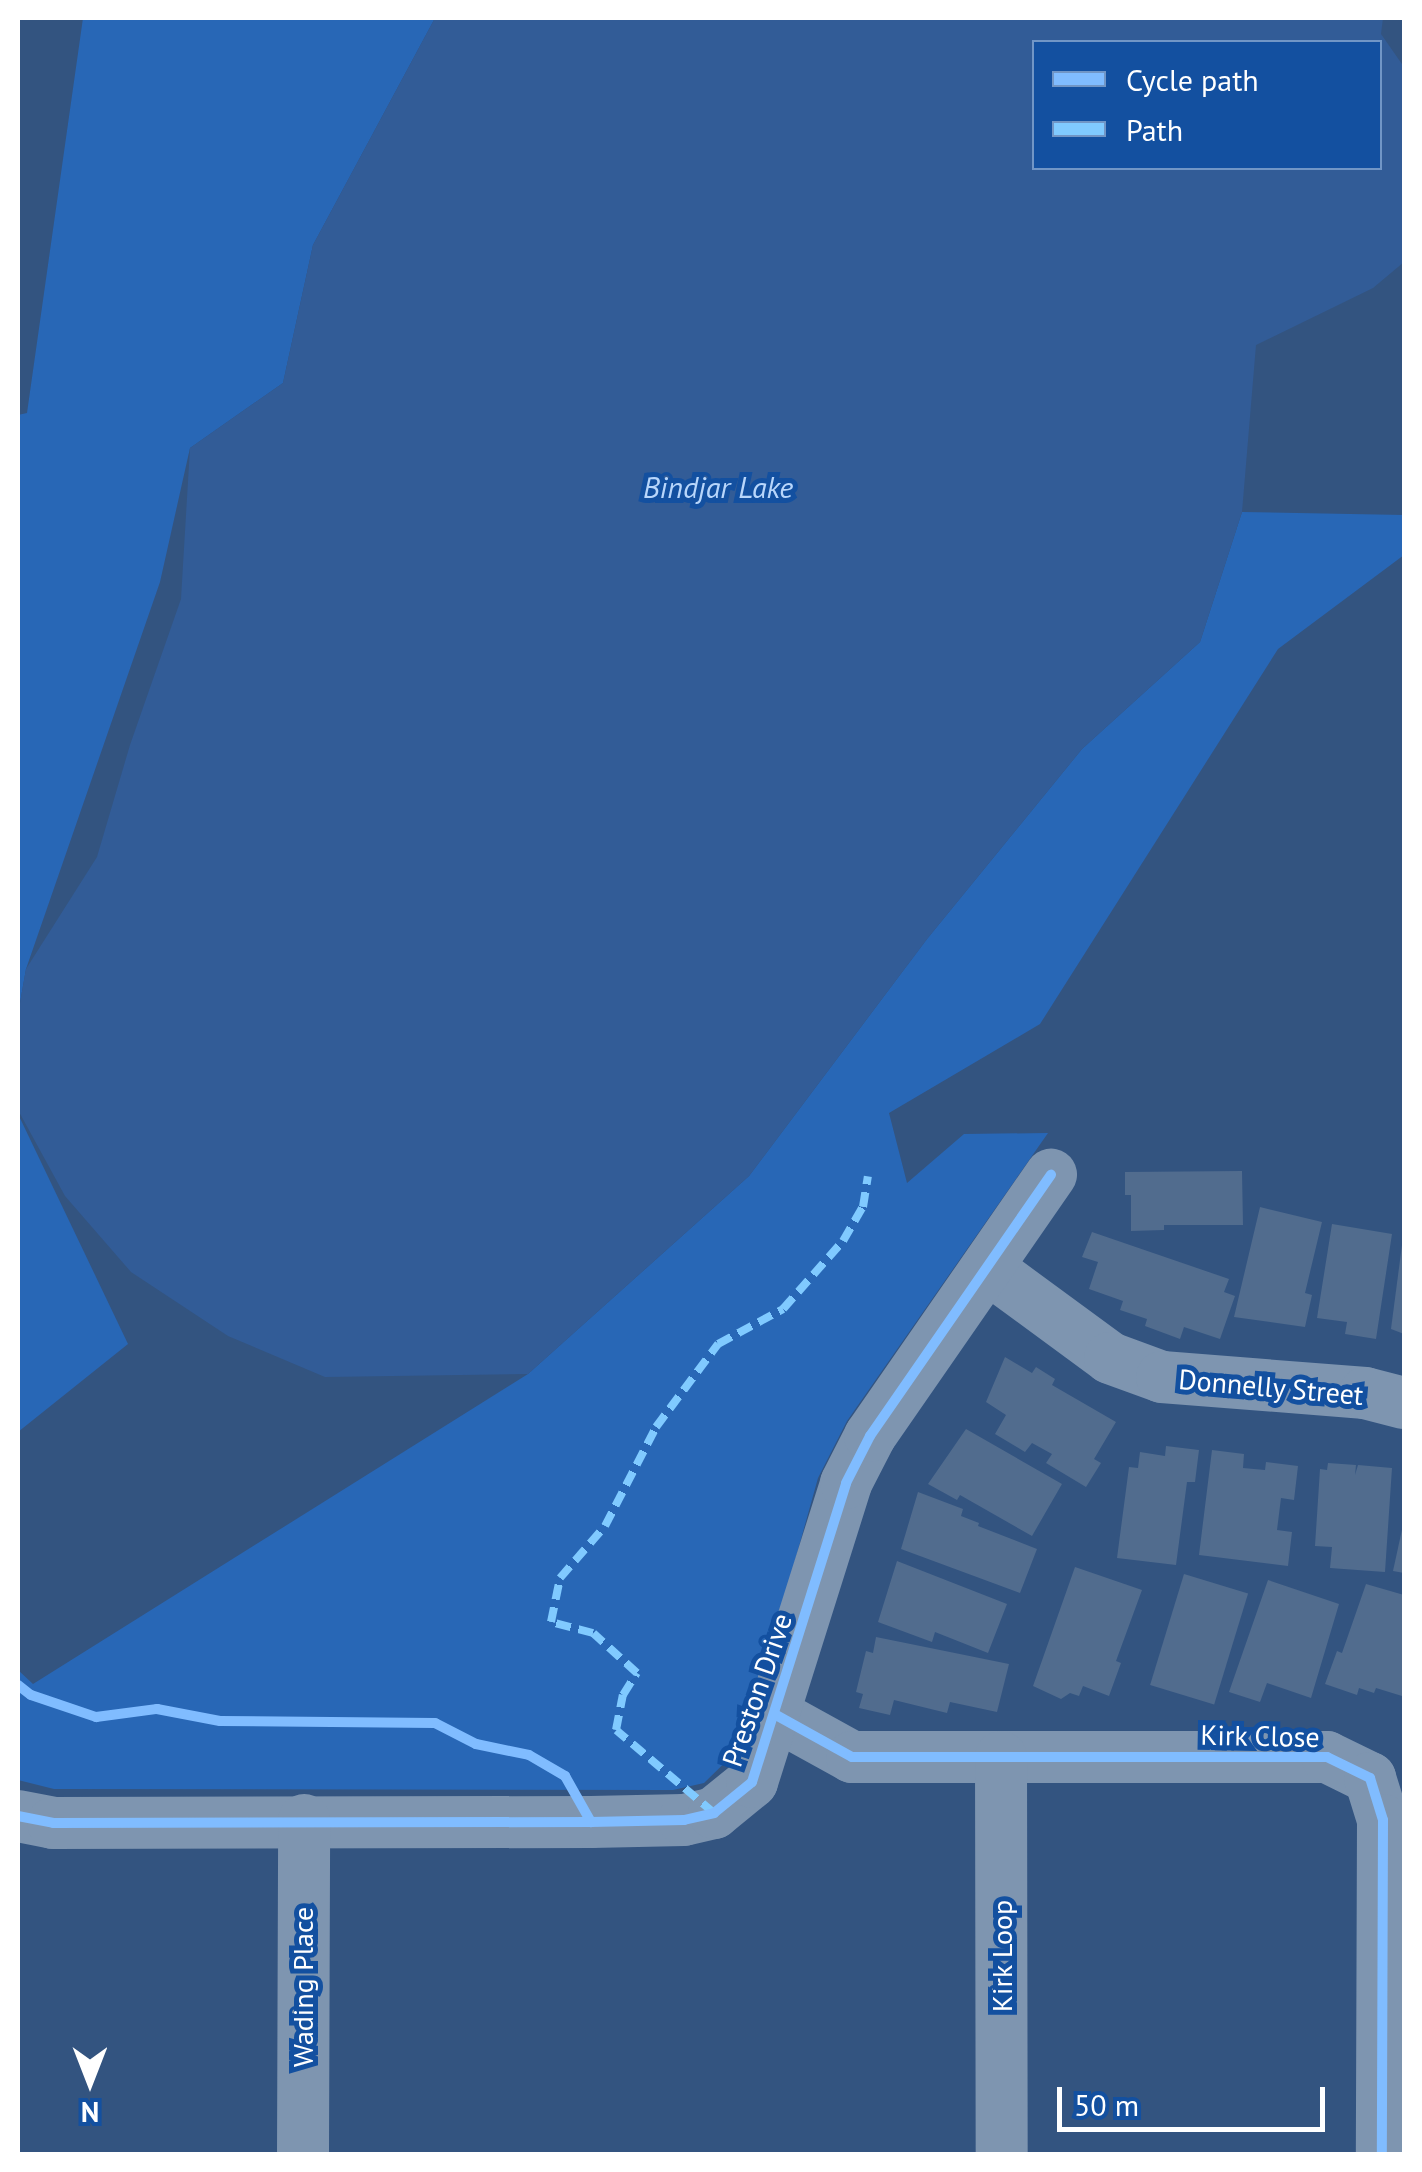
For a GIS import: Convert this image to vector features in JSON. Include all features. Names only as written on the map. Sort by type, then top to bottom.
[{"type":"street","name":"Preston Drive","points":[[18,1816],[53,1823],[684,1820],[714,1813],[752,1782],[776,1716],[846,1483],[870,1436],[1051,1175]]},
{"type":"street","name":"Donnelly Street","points":[[989,1269],[1110,1358],[1162,1378],[1365,1393],[1404,1403]]},
{"type":"street","name":"Kirk Close","points":[[776,1716],[852,1757],[1327,1757],[1370,1778],[1383,1820],[1382,2154]]},
{"type":"street","name":"Kirk Loop","points":[[1001,1757],[1002,2154]]},
{"type":"street","name":"Wading Place","points":[[302,2154],[304,1820]]},
{"type":"shaded area","points":[[83,18],[435,18],[313,245],[283,383],[190,448],[160,582],[26,969],[18,1014],[18,415],[27,413]]},
{"type":"shaded area","points":[[1242,512],[1404,515],[1404,555],[1278,649],[1040,1024],[889,1113],[907,1183],[964,1134],[1048,1133],[847,1421],[818,1478],[744,1744],[704,1783],[673,1790],[54,1789],[18,1780],[18,1670],[33,1684],[528,1374],[749,1176],[927,939],[1082,749],[1200,642]]},
{"type":"shaded area","points":[[18,1114],[128,1344],[18,1432]]},
{"type":"water","name":"Bindjar Lake","points":[[435,18],[1383,18],[1381,34],[1404,67],[1404,262],[1373,288],[1256,345],[1242,512],[1200,642],[1082,749],[927,939],[749,1176],[528,1374],[325,1377],[228,1336],[131,1272],[65,1196],[18,1110],[18,1014],[26,969],[97,857],[130,745],[181,599],[190,448],[283,383],[313,245]]},
{"type":"building","points":[[1242,1171],[1243,1225],[1164,1225],[1164,1230],[1131,1231],[1131,1195],[1125,1195],[1125,1172]]},
{"type":"building","points":[[1260,1207],[1322,1222],[1305,1293],[1312,1295],[1305,1327],[1234,1317]]},
{"type":"building","points":[[1332,1224],[1392,1234],[1376,1339],[1345,1334],[1347,1322],[1317,1318]]},
{"type":"building","points":[[1092,1232],[1229,1279],[1224,1292],[1235,1296],[1220,1339],[1184,1327],[1180,1339],[1145,1326],[1147,1319],[1120,1310],[1123,1301],[1089,1289],[1098,1262],[1082,1257]]},
{"type":"building","points":[[1404,1245],[1404,1334],[1391,1329]]},
{"type":"building","points":[[1005,1357],[1032,1373],[1036,1367],[1055,1379],[1052,1385],[1116,1422],[1094,1459],[1101,1463],[1086,1487],[1046,1463],[1052,1454],[1032,1443],[1025,1452],[995,1434],[1006,1415],[986,1402]]},
{"type":"building","points":[[966,1429],[1062,1484],[1032,1536],[960,1495],[957,1500],[928,1484]]},
{"type":"building","points":[[1166,1446],[1199,1450],[1195,1482],[1187,1482],[1176,1565],[1117,1558],[1129,1467],[1138,1468],[1140,1452],[1165,1456]]},
{"type":"building","points":[[1212,1450],[1244,1454],[1243,1468],[1265,1470],[1266,1462],[1298,1466],[1294,1500],[1281,1498],[1277,1530],[1292,1532],[1288,1566],[1199,1555]]},
{"type":"building","points":[[1328,1463],[1356,1465],[1355,1475],[1358,1465],[1392,1468],[1385,1572],[1330,1568],[1332,1547],[1315,1546],[1320,1469],[1327,1470]]},
{"type":"building","points":[[918,1492],[963,1509],[961,1516],[979,1523],[978,1526],[1037,1549],[1020,1593],[901,1549]]},
{"type":"building","points":[[1404,1525],[1404,1573],[1393,1571]]},
{"type":"building","points":[[897,1561],[1007,1604],[988,1653],[935,1632],[932,1642],[878,1622]]},
{"type":"building","points":[[1075,1567],[1142,1590],[1116,1661],[1121,1663],[1109,1696],[1083,1686],[1079,1696],[1070,1693],[1061,1699],[1033,1686]]},
{"type":"building","points":[[1184,1574],[1248,1594],[1214,1705],[1150,1685]]},
{"type":"building","points":[[1268,1580],[1339,1604],[1311,1698],[1267,1683],[1260,1702],[1229,1692]]},
{"type":"building","points":[[1366,1584],[1404,1595],[1402,1696],[1376,1688],[1374,1693],[1359,1688],[1357,1695],[1325,1684],[1337,1651],[1342,1653]]},
{"type":"building","points":[[876,1637],[1009,1664],[997,1712],[950,1702],[947,1713],[894,1700],[890,1715],[859,1708],[863,1694],[856,1692],[866,1651],[873,1653]]},
{"type":"marked path","points":[[714,1813],[616,1730],[623,1695],[637,1673],[593,1633],[551,1622],[560,1578],[605,1526],[656,1427],[718,1344],[783,1309],[843,1241],[863,1207],[868,1176]]},
{"type":"cycle path","points":[[18,1816],[53,1823],[591,1822],[684,1820],[714,1813],[752,1782],[846,1483],[870,1436],[1051,1175]]},
{"type":"cycle path","points":[[18,1685],[31,1695],[96,1717],[157,1709],[220,1721],[435,1723],[476,1744],[529,1755],[565,1776],[591,1822]]},
{"type":"cycle path","points":[[776,1715],[852,1757],[1327,1757],[1370,1778],[1383,1820],[1382,2154]]}]
